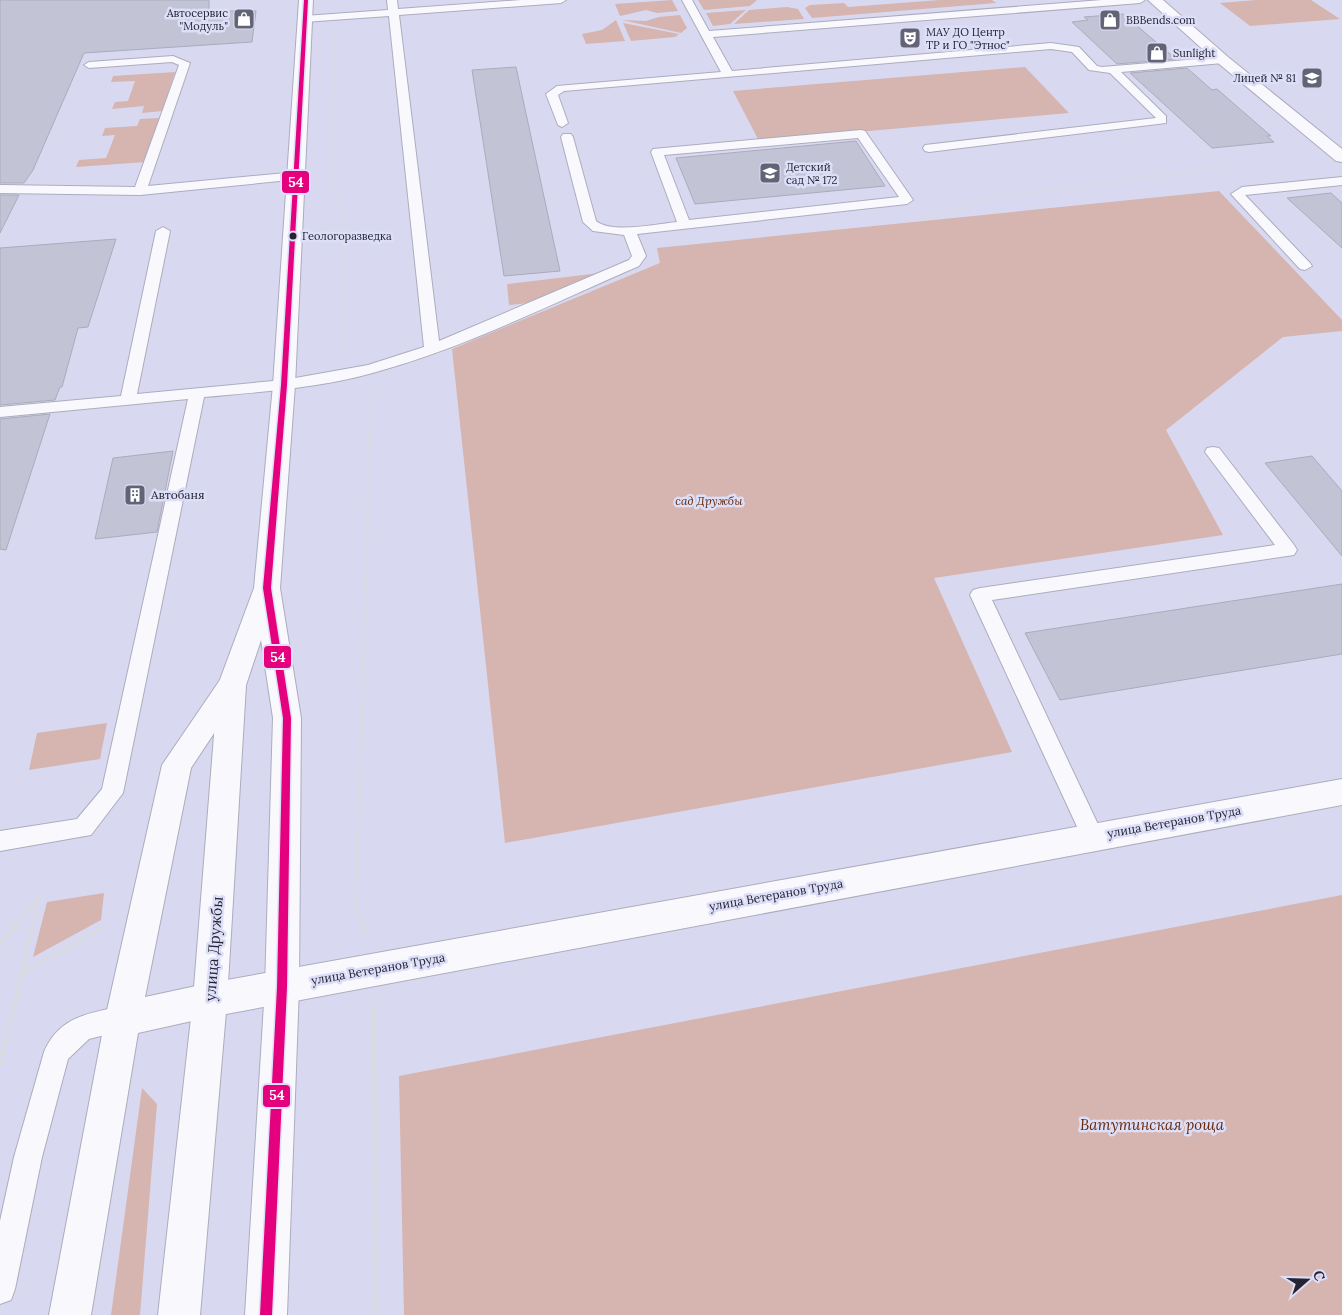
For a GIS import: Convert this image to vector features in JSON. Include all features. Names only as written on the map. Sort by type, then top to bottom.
[{"type":"main road","name":"улица Дружбы","points":[[266,1315],[282,987],[287,718],[267,588],[284,385],[306,0]]},
{"type":"main road","points":[[1155,0],[1223,60],[1342,157]]},
{"type":"main road","name":"улица Дружбы","points":[[179,1315],[210,1000],[232,685],[267,588]]},
{"type":"main road","points":[[70,1315],[123,1018],[177,765],[232,685]]},
{"type":"main road","name":"улица Ветеранов Труда","points":[[123,1018],[210,1000],[1342,792]]},
{"type":"lane","points":[[304,19],[366,15],[393,6],[561,0]]},
{"type":"lane","points":[[687,0],[728,75]]},
{"type":"lane","points":[[706,34],[1140,0]]},
{"type":"lane","points":[[393,6],[432,349]]},
{"type":"lane","points":[[562,123],[552,94],[561,88],[1051,46],[1074,49],[1093,68],[1112,69],[1223,60]]},
{"type":"lane","points":[[89,65],[173,59],[185,63],[140,191]]},
{"type":"lane","points":[[929,148],[1162,122],[1162,118],[1112,69]]},
{"type":"lane","points":[[568,137],[590,222],[593,226],[606,230],[629,230],[907,200],[861,134],[657,152],[684,224]]},
{"type":"lane","points":[[0,189],[140,191],[296,176]]},
{"type":"lane","points":[[1305,266],[1237,194],[1242,191],[1342,181]]},
{"type":"lane","points":[[0,412],[284,385],[371,369],[432,349],[634,263],[638,256],[629,230]]},
{"type":"lane","points":[[128,399],[163,231]]},
{"type":"lane","points":[[0,841],[84,828],[112,793],[197,394]]},
{"type":"lane","points":[[1093,837],[980,595],[1288,550],[1213,452]]},
{"type":"lane","points":[[0,1289],[28,1157],[56,1052],[82,1027],[123,1018]]},
{"type":"path","points":[[366,15],[335,24],[331,182],[346,218],[341,330],[346,348],[370,354],[371,369],[356,902],[374,970],[376,1315]]},
{"type":"path","points":[[911,220],[940,217],[984,199],[1218,168],[1242,191]]},
{"type":"path","points":[[0,945],[39,896],[22,974]]},
{"type":"green space","points":[[672,0],[678,11],[657,13],[646,10],[620,16],[615,4]]},
{"type":"green space","points":[[698,0],[757,0],[750,6],[704,10]]},
{"type":"green space","points":[[940,0],[992,0],[996,3],[812,18],[805,8],[810,5],[844,3],[848,7]]},
{"type":"green space","points":[[1256,0],[1311,0],[1340,19],[1250,26],[1220,3]]},
{"type":"green space","points":[[787,7],[798,9],[804,19],[734,24],[749,10]]},
{"type":"green space","points":[[746,10],[730,24],[713,26],[706,13]]},
{"type":"green space","points":[[680,15],[687,28],[681,33],[622,20],[646,21],[659,17]]},
{"type":"green space","points":[[616,20],[625,41],[586,44],[582,34],[602,30]]},
{"type":"green space","points":[[623,23],[679,34],[675,37],[631,41]]},
{"type":"green space","points":[[1025,67],[1069,113],[759,141],[733,91]]},
{"type":"green space","points":[[175,72],[162,111],[142,113],[144,106],[112,109],[115,102],[128,101],[135,81],[111,82],[113,76]]},
{"type":"green space","points":[[160,118],[146,162],[76,167],[79,160],[106,158],[115,135],[102,136],[105,128],[137,126],[140,119]]},
{"type":"green space","name":"сад Дружбы","points":[[1219,191],[1342,320],[1342,331],[1283,337],[1166,430],[1223,535],[934,578],[1012,752],[505,843],[452,349],[660,263],[657,248]]},
{"type":"green space","points":[[600,273],[530,303],[509,305],[507,284]]},
{"type":"green space","points":[[107,723],[100,759],[29,770],[37,733]]},
{"type":"green space","points":[[104,893],[101,920],[33,957],[47,902]]},
{"type":"green space","name":"Ватутинская роща","points":[[1342,895],[1342,1315],[404,1315],[399,1076]]},
{"type":"green space","points":[[142,1088],[157,1104],[140,1315],[111,1315]]},
{"type":"building","points":[[0,0],[209,0],[209,11],[256,11],[252,42],[84,53],[33,170],[24,183],[0,183]]},
{"type":"building","points":[[1123,14],[1176,59],[1117,64],[1072,22],[1088,20],[1084,17]]},
{"type":"building","points":[[516,67],[560,271],[504,276],[472,70]]},
{"type":"building","points":[[1187,68],[1212,90],[1217,89],[1271,136],[1267,136],[1274,142],[1212,148],[1130,73]]},
{"type":"building","points":[[856,141],[885,186],[695,204],[676,158]]},
{"type":"building","points":[[1331,193],[1342,203],[1342,248],[1287,198]]},
{"type":"building","points":[[0,195],[19,195],[0,233]]},
{"type":"building","points":[[116,239],[88,327],[78,328],[62,387],[60,387],[55,400],[0,405],[0,248]]},
{"type":"building","points":[[50,414],[6,550],[0,549],[0,419]]},
{"type":"building","name":"Автобаня","points":[[173,451],[157,532],[95,539],[113,458]]},
{"type":"building","points":[[1312,456],[1342,491],[1342,556],[1265,463]]},
{"type":"building","points":[[1342,584],[1342,654],[1060,700],[1025,633]]},
{"type":"transit line","name":"54","points":[[266,1315],[282,987],[287,718],[267,588],[284,385],[306,0]]},
{"type":"place","name":"Автосервис \"Модуль\"","points":[[244,19]]},
{"type":"place","name":"BBBends.com","points":[[1110,20]]},
{"type":"place","name":"МАУ ДО Центр ТР и ГО \"Этнос\"","points":[[910,38]]},
{"type":"place","name":"Sunlight","points":[[1157,53]]},
{"type":"place","name":"Лицей № 81","points":[[1312,78]]},
{"type":"place","name":"Детский сад № 172","points":[[770,173]]},
{"type":"place","name":"Геологоразведка","points":[[293,236]]},
{"type":"place","name":"Автобаня","points":[[135,495]]}]
